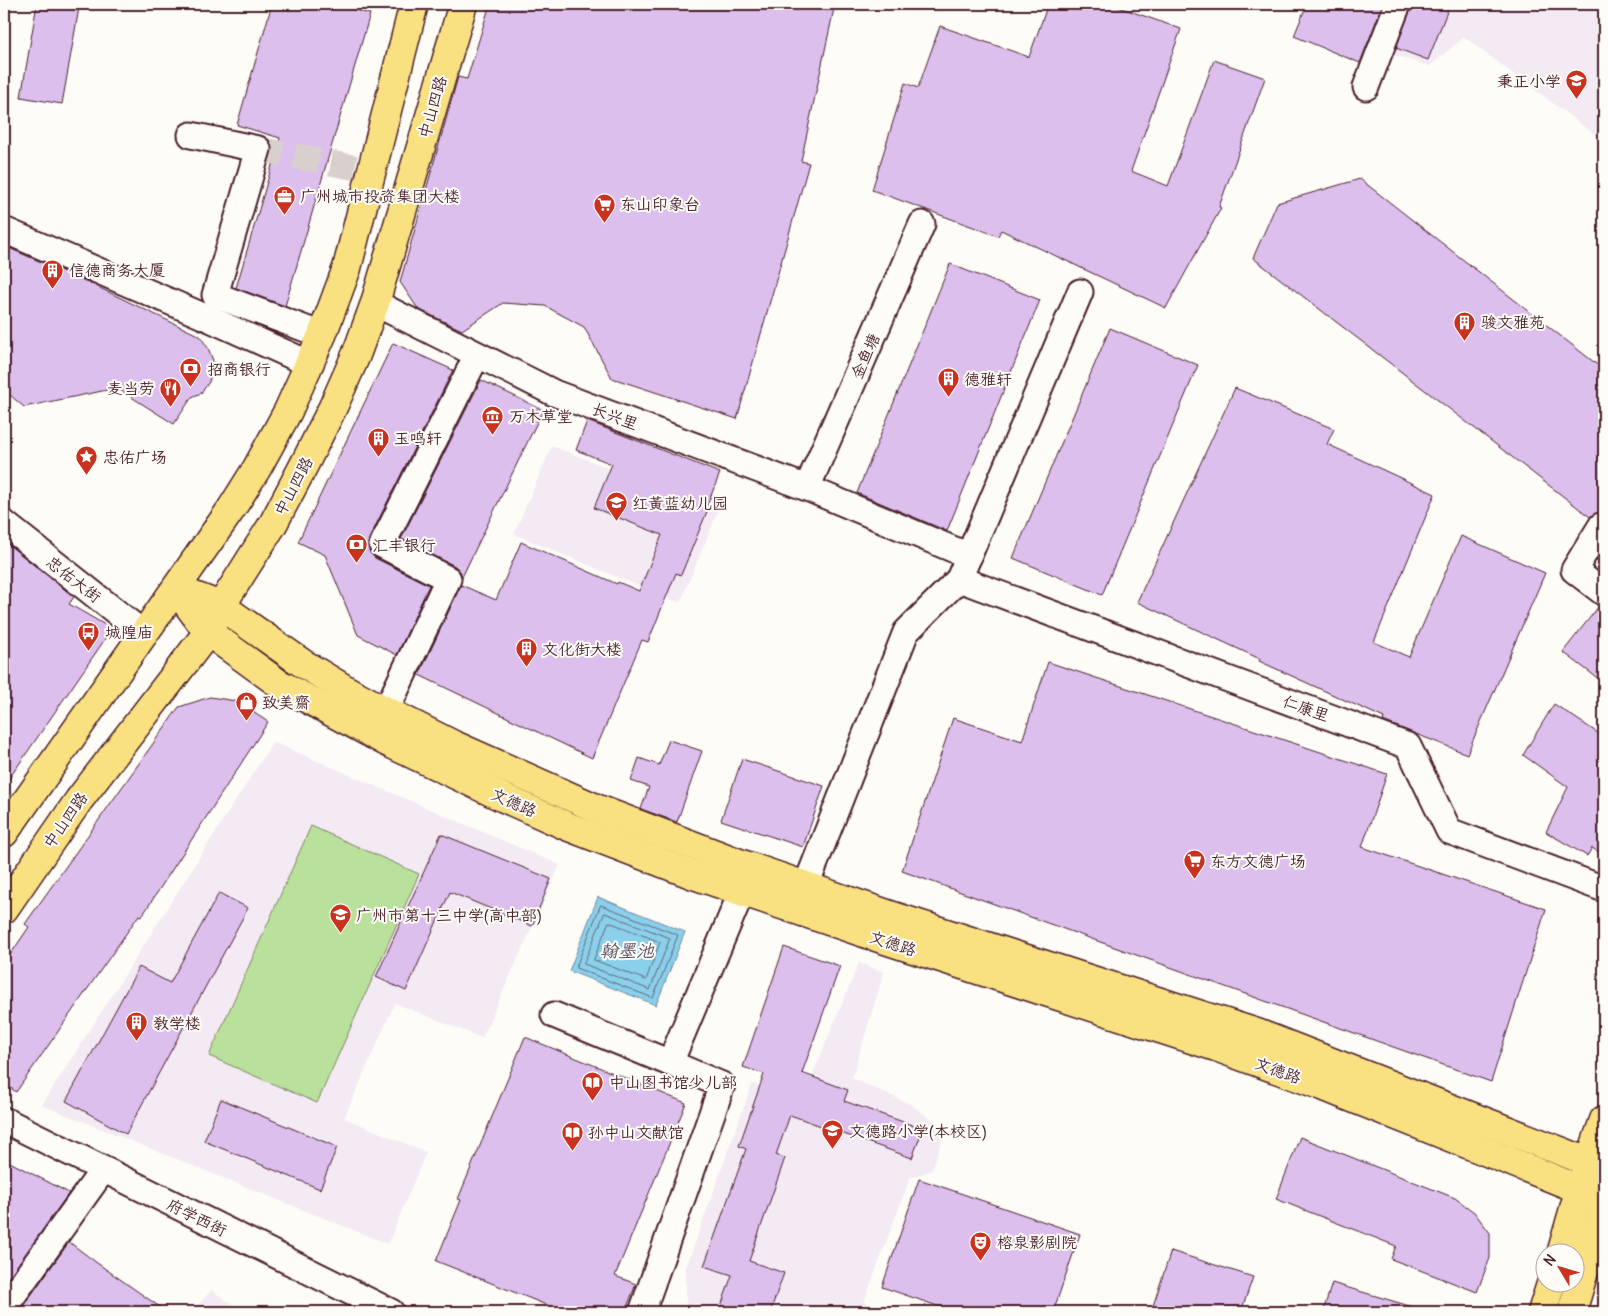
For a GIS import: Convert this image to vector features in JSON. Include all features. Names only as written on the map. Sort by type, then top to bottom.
[{"type":"main road","points":[[4,833],[225,520],[257,468],[288,411],[322,335],[347,268],[414,4]]},
{"type":"main road","name":"中山四路","points":[[4,909],[79,800],[208,632],[221,606],[273,524],[304,465],[356,355],[374,303],[463,4]]},
{"type":"main road","name":"文德路","points":[[176,589],[221,606],[302,663],[386,711],[454,745],[598,809],[742,864],[806,886],[976,943],[1257,1033],[1597,1164]]},
{"type":"main road","name":"文德路","points":[[176,589],[208,632],[278,683],[385,741],[569,827],[691,874],[1024,987],[1233,1053],[1320,1085],[1592,1195]]},
{"type":"main road","points":[[1566,1244],[1592,1195],[1604,1120]]},
{"type":"main road","points":[[1572,1312],[1604,1204]]},
{"type":"main road","points":[[1542,1312],[1548,1294]]},
{"type":"street","points":[[1366,87],[1398,4]]},
{"type":"street","points":[[191,135],[258,149],[215,295],[322,335]]},
{"type":"street","name":"金鱼塘","points":[[807,488],[922,224]]},
{"type":"street","points":[[4,230],[310,364]]},
{"type":"street","points":[[806,886],[906,632],[959,579],[1080,292]]},
{"type":"street","name":"长兴里","points":[[374,303],[554,392],[807,488],[969,556]]},
{"type":"street","points":[[386,711],[448,579],[382,545],[477,355]]},
{"type":"street","name":"忠佑大街","points":[[4,523],[144,634]]},
{"type":"street","points":[[1601,526],[1574,570],[1604,593]]},
{"type":"street","name":"仁康里","points":[[959,579],[1408,746],[1449,831],[1604,889]]},
{"type":"street","points":[[670,1063],[742,891]]},
{"type":"street","points":[[554,1015],[722,1085],[642,1312]]},
{"type":"street","name":"府学西街","points":[[4,1120],[391,1312]]},
{"type":"street","points":[[4,1308],[103,1170]]},
{"type":"shaded area","name":"秉正小学","points":[[1409,4],[1604,4],[1604,134],[1601,139],[1464,37],[1430,66],[1390,54]]},
{"type":"shaded area","name":"红黄蓝幼儿园","points":[[552,446],[718,511],[680,603],[514,534]]},
{"type":"shaded area","name":"广州市第十三中学(高中部)","points":[[273,742],[560,865],[482,1038],[395,1003],[344,1118],[426,1152],[388,1244],[42,1105]]},
{"type":"shaded area","name":"文德路小学(本校区)","points":[[859,963],[884,972],[852,1078],[912,1105],[945,1130],[932,1170],[910,1178],[864,1302],[890,1312],[686,1312],[686,1268],[752,1084],[803,1098]]},
{"type":"shaded area","points":[[211,1290],[244,1312],[193,1312]]},
{"type":"green space","points":[[311,826],[419,874],[317,1103],[209,1056]]},
{"type":"water","name":"翰墨池","points":[[598,897],[685,932],[656,1005],[569,971]]},
{"type":"building","points":[[37,4],[53,4],[79,8],[62,104],[21,97]]},
{"type":"building","name":"广州城市投资集团大楼","points":[[272,4],[332,4],[370,14],[285,306],[236,288],[280,138],[237,125]]},
{"type":"building","name":"东山印象台","points":[[490,4],[835,4],[801,161],[809,163],[737,419],[612,378],[584,327],[545,306],[503,303],[462,330],[418,309],[400,282],[458,77],[467,79]]},
{"type":"building","points":[[1048,4],[1110,4],[1181,29],[1131,171],[1168,186],[1214,60],[1265,78],[1219,207],[1221,208],[1166,308],[1001,230],[998,236],[872,190],[905,83],[918,88],[940,26],[1029,57]]},
{"type":"building","points":[[1307,4],[1383,4],[1360,63],[1294,36]]},
{"type":"building","points":[[1412,4],[1450,4],[1428,60],[1396,48]]},
{"type":"building","name":"骏文雅苑","points":[[1360,179],[1604,370],[1604,512],[1595,513],[1590,517],[1253,258],[1277,203]]},
{"type":"building","name":"信德商务大厦","points":[[4,246],[83,280],[200,336],[208,348],[214,363],[209,382],[201,393],[192,397],[174,424],[117,388],[24,407],[4,390]]},
{"type":"building","name":"德雅轩","points":[[950,264],[1040,300],[947,531],[857,493]]},
{"type":"building","points":[[1110,328],[1198,365],[1102,595],[1013,558]]},
{"type":"building","name":"玉鸣轩","points":[[393,343],[453,370],[369,539],[370,552],[375,558],[429,585],[397,655],[358,635],[325,555],[298,542]]},
{"type":"building","name":"万木草堂","points":[[481,380],[543,410],[462,577],[460,571],[455,566],[401,539]]},
{"type":"building","points":[[1235,388],[1334,429],[1327,444],[1435,494],[1374,642],[1409,657],[1461,536],[1545,573],[1467,754],[1383,721],[1384,718],[1259,661],[1260,659],[1137,602]]},
{"type":"building","points":[[587,421],[720,473],[706,508],[708,509],[681,575],[676,573],[648,642],[642,640],[592,758],[419,675],[461,585],[496,600],[521,542],[617,584],[618,582],[639,591],[662,535],[594,508],[612,464],[576,450]]},
{"type":"building","points":[[4,541],[74,597],[69,604],[112,629],[4,786]]},
{"type":"building","points":[[1599,606],[1604,607],[1604,683],[1563,652]]},
{"type":"building","name":"东方文德广场","points":[[1048,662],[1387,774],[1362,847],[1546,909],[1491,1082],[902,871],[953,718],[1022,741]]},
{"type":"building","points":[[210,697],[236,701],[268,722],[142,916],[139,915],[16,1092],[4,1083],[4,964],[29,927],[25,924],[179,707]]},
{"type":"building","points":[[1554,704],[1604,737],[1604,855],[1592,848],[1587,856],[1546,832],[1568,787],[1523,755]]},
{"type":"building","points":[[669,740],[702,751],[677,822],[641,809],[649,787],[631,781],[639,758],[659,765]]},
{"type":"building","points":[[742,759],[824,786],[803,847],[721,820]]},
{"type":"building","points":[[441,834],[551,879],[532,926],[450,892],[406,991],[376,977]]},
{"type":"building","name":"教学楼","points":[[219,893],[248,908],[126,1134],[66,1101],[139,967],[170,983]]},
{"type":"building","points":[[784,947],[840,966],[802,1073],[848,1090],[844,1101],[923,1129],[912,1158],[790,1115],[776,1155],[785,1158],[749,1261],[784,1273],[770,1312],[719,1312],[732,1275],[704,1266],[746,1149],[739,1146],[764,1074],[743,1067]]},
{"type":"building","name":"孙中山文献馆","points":[[525,1037],[686,1103],[615,1276],[636,1284],[625,1312],[564,1312],[436,1261],[461,1200],[458,1199]]},
{"type":"building","points":[[221,1099],[337,1147],[320,1189],[204,1141]]},
{"type":"building","points":[[1300,1137],[1455,1198],[1474,1212],[1490,1233],[1490,1258],[1477,1292],[1391,1259],[1396,1246],[1276,1199]]},
{"type":"building","points":[[4,1159],[69,1193],[4,1284]]},
{"type":"building","name":"榕泉影剧院","points":[[919,1179],[1080,1234],[1053,1312],[955,1312],[882,1287]]},
{"type":"building","points":[[69,1242],[97,1263],[167,1312],[19,1312]]},
{"type":"building","points":[[1171,1251],[1253,1277],[1241,1312],[1151,1312]]},
{"type":"building","points":[[1332,1283],[1413,1307],[1412,1312],[1323,1312]]},
{"type":"tunnel","points":[[258,149],[373,171]]},
{"type":"place","name":"秉正小学","points":[[1577,100]]},
{"type":"place","name":"广州城市投资集团大楼","points":[[284,215]]},
{"type":"place","name":"东山印象台","points":[[604,223]]},
{"type":"place","name":"信德商务大厦","points":[[53,289]]},
{"type":"place","name":"骏文雅苑","points":[[1465,341]]},
{"type":"place","name":"招商银行","points":[[191,388]]},
{"type":"place","name":"德雅轩","points":[[948,398]]},
{"type":"place","name":"麦当劳","points":[[171,407]]},
{"type":"place","name":"万木草堂","points":[[493,435]]},
{"type":"place","name":"玉鸣轩","points":[[378,457]]},
{"type":"place","name":"忠佑广场","points":[[87,476]]},
{"type":"place","name":"红黄蓝幼儿园","points":[[616,522]]},
{"type":"place","name":"汇丰银行","points":[[356,564]]},
{"type":"place","name":"城隍庙","points":[[89,651]]},
{"type":"place","name":"文化街大楼","points":[[526,668]]},
{"type":"place","name":"致美齋","points":[[246,721]]},
{"type":"place","name":"东方文德广场","points":[[1194,880]]},
{"type":"place","name":"广州市第十三中学(高中部)","points":[[340,934]]},
{"type":"place","name":"教学楼","points":[[137,1042]]},
{"type":"place","name":"中山图书馆少儿部","points":[[593,1101]]},
{"type":"place","name":"文德路小学(本校区)","points":[[833,1150]]},
{"type":"place","name":"孙中山文献馆","points":[[572,1151]]},
{"type":"place","name":"榕泉影剧院","points":[[981,1261]]}]
